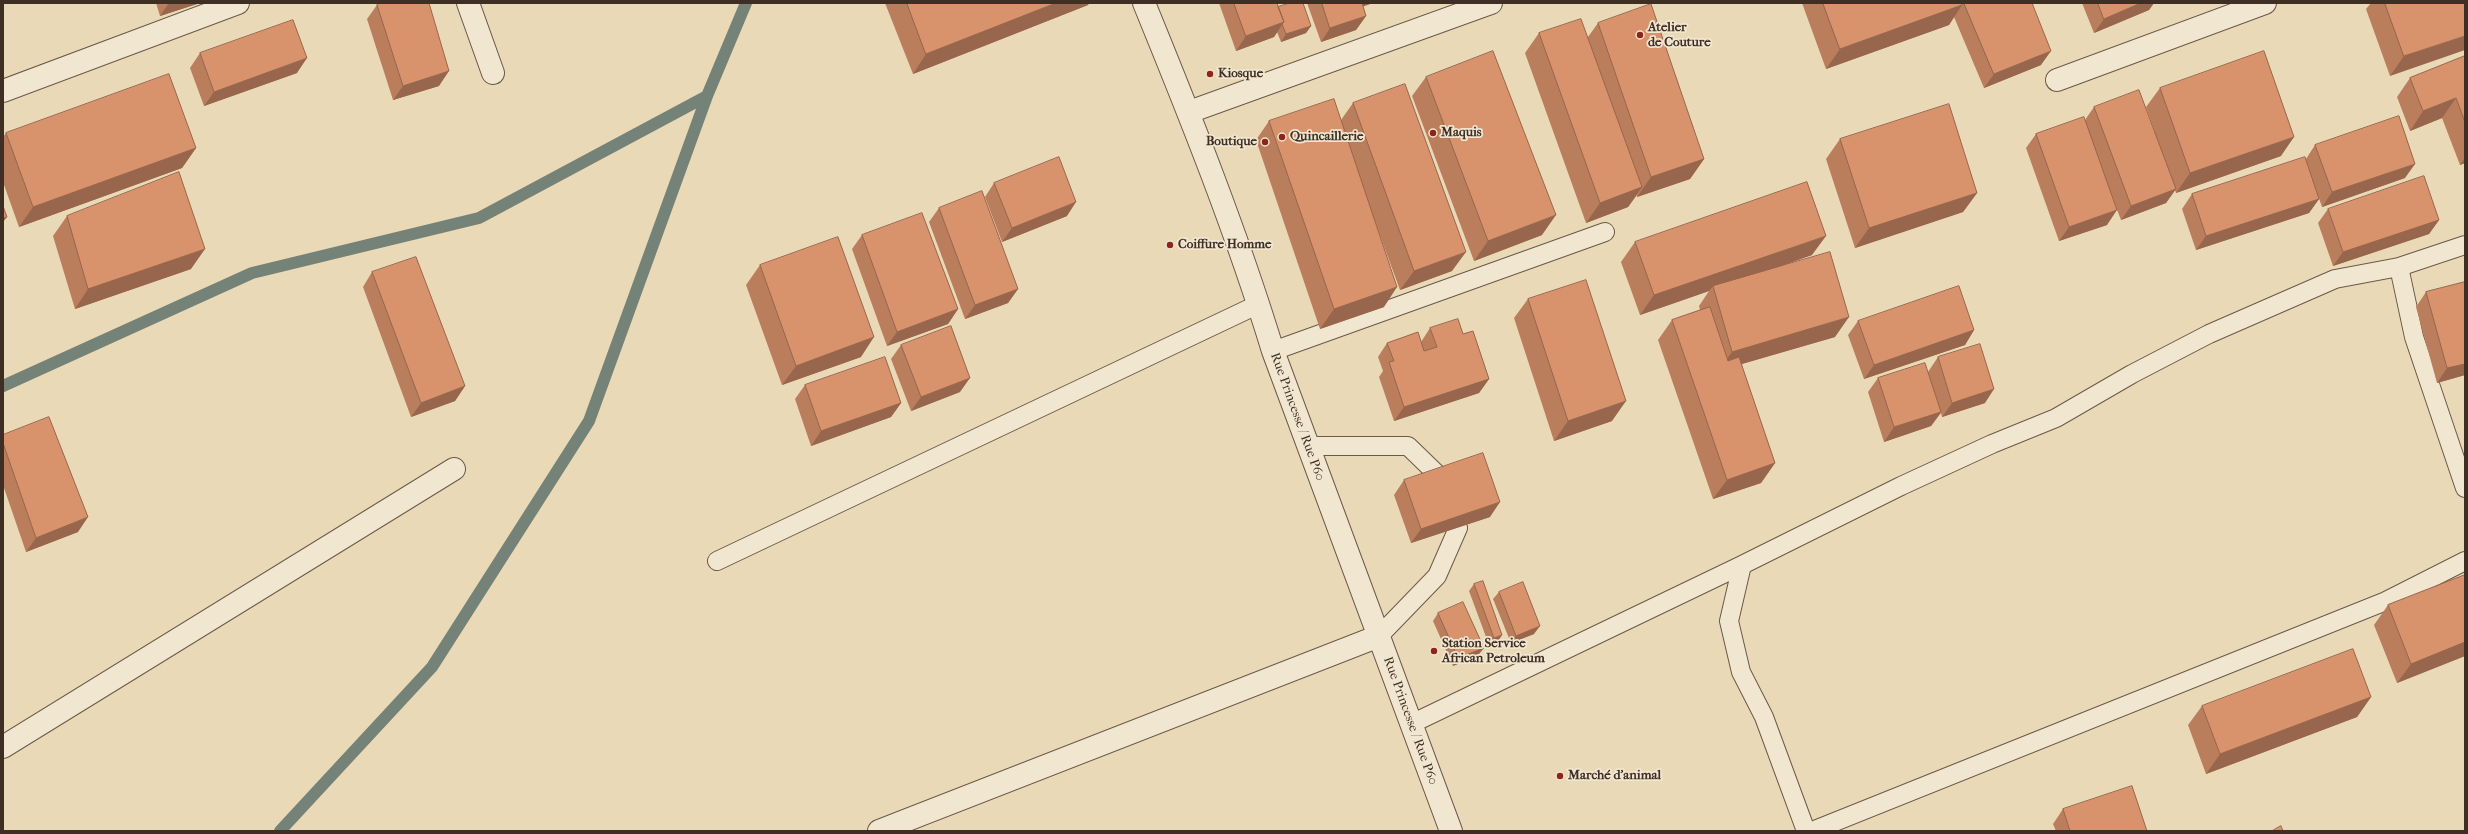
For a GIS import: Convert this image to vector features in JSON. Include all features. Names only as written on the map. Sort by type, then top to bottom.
[{"type":"street","points":[[3,91],[238,3]]},
{"type":"street","points":[[468,3],[493,73]]},
{"type":"street","name":"Rue Princesse / Rue P60","points":[[1144,3],[1188,112],[1259,304],[1273,351],[1452,831]]},
{"type":"street","points":[[1188,112],[1491,3]]},
{"type":"street","points":[[2057,80],[2265,3]]},
{"type":"street","points":[[3,747],[454,469]]},
{"type":"street","points":[[880,831],[1379,636]]},
{"type":"lane","points":[[1273,351],[1605,232]]},
{"type":"lane","points":[[1411,724],[1742,565],[1901,486],[1992,444],[2056,418],[2132,374],[2209,334],[2335,279],[2399,267],[2465,245]]},
{"type":"lane","points":[[2399,267],[2414,337],[2465,488]]},
{"type":"lane","points":[[717,561],[1259,304]]},
{"type":"lane","points":[[1308,446],[1408,446],[1441,478]]},
{"type":"lane","points":[[1379,636],[1437,576],[1458,528]]},
{"type":"lane","points":[[1812,831],[2386,601],[2465,561]]},
{"type":"lane","points":[[1742,565],[1729,620],[1741,672],[1764,717],[1806,831]]},
{"type":"building","points":[[381,3],[429,3],[449,71],[403,86],[377,5]]},
{"type":"building","points":[[907,3],[1056,3],[926,54]]},
{"type":"building","points":[[1234,3],[1277,3],[1284,22],[1246,36]]},
{"type":"building","points":[[1290,3],[1303,3],[1311,26],[1286,34],[1282,24],[1284,22],[1278,7]]},
{"type":"building","points":[[1322,3],[1362,3],[1366,16],[1330,28]]},
{"type":"building","points":[[1823,3],[1962,3],[1962,5],[1840,49]]},
{"type":"building","points":[[1964,3],[2032,3],[2051,51],[1994,74]]},
{"type":"building","points":[[2098,3],[2141,3],[2104,19]]},
{"type":"building","points":[[2385,3],[2465,3],[2465,36],[2404,56]]},
{"type":"building","points":[[1651,4],[1704,159],[1651,177],[1598,23]]},
{"type":"building","points":[[1581,19],[1642,187],[1600,203],[1539,33]]},
{"type":"building","points":[[293,20],[307,58],[214,92],[200,53]]},
{"type":"building","points":[[1493,51],[1556,215],[1488,241],[1426,77]]},
{"type":"building","points":[[2264,51],[2294,137],[2190,173],[2160,88]]},
{"type":"building","points":[[2465,56],[2465,122],[2456,98],[2423,111],[2410,78]]},
{"type":"building","points":[[169,74],[196,148],[33,207],[6,133]]},
{"type":"building","points":[[1405,84],[1466,252],[1414,271],[1353,103]]},
{"type":"building","points":[[2139,90],[2176,189],[2131,206],[2094,107]]},
{"type":"building","points":[[1334,99],[1397,287],[1334,309],[1269,121]]},
{"type":"building","points":[[1949,104],[1977,193],[1869,228],[1840,139]]},
{"type":"building","points":[[2399,116],[2415,164],[2332,192],[2315,145]]},
{"type":"building","points":[[2084,117],[2117,210],[2069,227],[2036,134]]},
{"type":"building","points":[[1059,157],[1076,202],[1012,228],[994,183]]},
{"type":"building","points":[[2305,157],[2319,199],[2206,236],[2192,194]]},
{"type":"building","points":[[179,172],[205,249],[88,289],[67,216]]},
{"type":"building","points":[[2424,176],[2439,220],[2343,252],[2328,209]]},
{"type":"building","points":[[1807,182],[1826,236],[1654,295],[1635,242]]},
{"type":"building","points":[[982,191],[1018,289],[975,305],[939,208]]},
{"type":"building","points":[[3,206],[7,217],[3,218]]},
{"type":"building","points":[[922,213],[958,309],[897,332],[862,235]]},
{"type":"building","points":[[838,237],[874,337],[796,366],[760,265]]},
{"type":"building","points":[[1830,252],[1849,317],[1732,352],[1713,286]]},
{"type":"building","points":[[416,257],[465,386],[421,403],[372,272]]},
{"type":"building","points":[[1586,280],[1626,401],[1568,421],[1528,299]]},
{"type":"building","points":[[2465,282],[2465,364],[2447,368],[2426,292]]},
{"type":"building","points":[[1959,286],[1974,330],[1874,365],[1858,321]]},
{"type":"building","points":[[1710,307],[1728,361],[1739,357],[1775,463],[1727,480],[1672,320]]},
{"type":"building","points":[[1458,319],[1463,334],[1473,331],[1489,379],[1404,407],[1389,362],[1394,361],[1387,343],[1418,332],[1424,351],[1437,347],[1430,328]]},
{"type":"building","points":[[951,326],[970,378],[921,397],[901,345]]},
{"type":"building","points":[[1980,344],[1994,389],[1952,403],[1938,357]]},
{"type":"building","points":[[885,357],[901,403],[821,431],[805,385]]},
{"type":"building","points":[[1925,363],[1941,412],[1894,427],[1878,378]]},
{"type":"building","points":[[49,417],[88,517],[36,538],[3,443],[3,435]]},
{"type":"building","points":[[1483,453],[1500,502],[1421,529],[1404,480]]},
{"type":"building","points":[[2465,575],[2465,642],[2411,664],[2388,605]]},
{"type":"building","points":[[1483,581],[1502,635],[1494,638],[1474,584]]},
{"type":"building","points":[[1523,582],[1540,626],[1516,636],[1499,592]]},
{"type":"building","points":[[1463,602],[1484,648],[1458,658],[1438,613]]},
{"type":"building","points":[[2353,649],[2371,697],[2220,754],[2202,706]]},
{"type":"building","points":[[2132,786],[2147,831],[2070,831],[2063,809]]},
{"type":"building","points":[[2281,826],[2283,831],[2272,831]]},
{"type":"waterway","points":[[3,386],[252,273],[479,218],[707,96],[746,3]]},
{"type":"waterway","points":[[280,831],[432,667],[589,421],[707,96]]},
{"type":"place","name":"Atelier de Couture","points":[[1640,35]]},
{"type":"place","name":"Kiosque","points":[[1210,74]]},
{"type":"place","name":"Maquis","points":[[1433,133]]},
{"type":"place","name":"Quincaillerie","points":[[1282,137]]},
{"type":"place","name":"Boutique","points":[[1265,142]]},
{"type":"place","name":"Coiffure Homme","points":[[1170,245]]},
{"type":"place","name":"Station Service African Petroleum","points":[[1434,651]]},
{"type":"place","name":"Marché d’animal","points":[[1560,776]]}]
